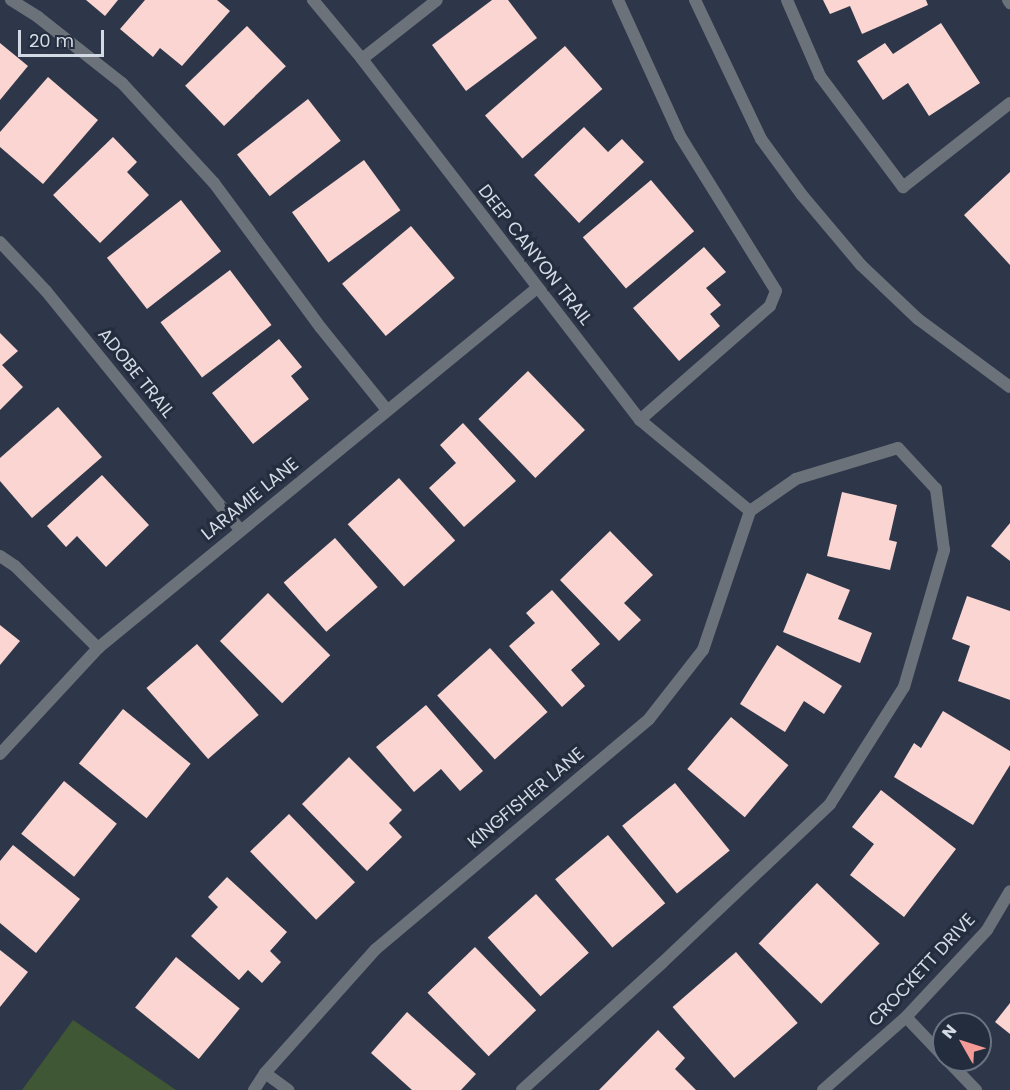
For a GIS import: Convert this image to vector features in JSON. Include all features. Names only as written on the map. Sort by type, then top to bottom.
[{"type":"street","points":[[11,0],[38,17],[122,82],[214,183],[321,328],[387,410]]},
{"type":"street","name":"DEEP CANYON TRAIL","points":[[312,0],[362,59],[640,420],[750,511]]},
{"type":"street","points":[[362,59],[436,0]]},
{"type":"street","points":[[618,0],[680,136],[776,291],[770,306],[640,420]]},
{"type":"street","points":[[695,0],[761,139],[802,195],[861,265],[918,319],[1010,387]]},
{"type":"street","points":[[787,0],[820,76],[903,187],[1010,103]]},
{"type":"street","name":"ADOBE TRAIL","points":[[0,242],[46,291],[240,530]]},
{"type":"street","name":"LARAMIE LANE","points":[[0,754],[98,648],[537,288]]},
{"type":"street","points":[[522,1090],[662,963],[830,804],[904,687],[944,550],[936,489],[898,448],[796,479],[750,511]]},
{"type":"street","name":"KINGFISHER LANE","points":[[254,1090],[264,1073],[376,949],[649,719],[703,650],[750,511]]},
{"type":"street","points":[[0,556],[15,566],[98,648]]},
{"type":"street","name":"CROCKETT DRIVE","points":[[823,1090],[906,1017],[987,930],[1010,891]]},
{"type":"street","points":[[906,1017],[932,1044]]},
{"type":"street","points":[[959,1072],[976,1090]]},
{"type":"street","points":[[264,1073],[288,1090]]},
{"type":"green space","points":[[73,1020],[176,1090],[22,1090]]},
{"type":"building","points":[[86,0],[118,0],[105,16]]},
{"type":"building","points":[[145,0],[217,0],[230,11],[182,66],[160,48],[153,57],[120,29]]},
{"type":"building","points":[[492,0],[508,0],[537,38],[466,91],[432,45]]},
{"type":"building","points":[[823,0],[926,0],[928,5],[862,34],[850,6],[830,14]]},
{"type":"building","points":[[941,23],[980,83],[929,116],[908,83],[883,100],[857,61],[885,43],[893,54]]},
{"type":"building","points":[[247,26],[286,66],[224,126],[185,86]]},
{"type":"building","points":[[0,43],[28,66],[0,100]]},
{"type":"building","points":[[565,46],[602,89],[522,159],[485,116]]},
{"type":"building","points":[[48,77],[98,120],[43,184],[0,147],[0,132]]},
{"type":"building","points":[[308,99],[341,141],[270,196],[237,154]]},
{"type":"building","points":[[584,127],[608,152],[622,139],[644,162],[579,223],[534,175]]},
{"type":"building","points":[[113,137],[137,162],[127,172],[149,195],[100,243],[53,195]]},
{"type":"building","points":[[364,160],[400,210],[328,262],[292,212]]},
{"type":"building","points":[[1010,172],[1010,265],[964,215]]},
{"type":"building","points":[[651,180],[694,231],[626,289],[583,237]]},
{"type":"building","points":[[181,200],[221,251],[147,309],[107,258]]},
{"type":"building","points":[[411,226],[455,278],[386,336],[342,284]]},
{"type":"building","points":[[704,247],[726,272],[706,288],[721,305],[710,314],[720,326],[679,361],[633,308]]},
{"type":"building","points":[[230,270],[272,325],[202,377],[161,322]]},
{"type":"building","points":[[0,333],[18,351],[2,365],[23,387],[0,410]]},
{"type":"building","points":[[279,339],[302,367],[291,376],[309,399],[253,444],[212,393]]},
{"type":"building","points":[[528,371],[585,430],[535,478],[478,419]]},
{"type":"building","points":[[58,407],[102,457],[32,518],[0,481],[0,458]]},
{"type":"building","points":[[463,423],[516,481],[464,527],[429,488],[456,463],[440,445]]},
{"type":"building","points":[[102,475],[149,525],[106,567],[77,536],[66,547],[47,526]]},
{"type":"building","points":[[399,478],[455,540],[404,587],[348,524]]},
{"type":"building","points":[[842,492],[897,505],[889,540],[897,542],[890,570],[827,556]]},
{"type":"building","points":[[1010,523],[1010,561],[991,546]]},
{"type":"building","points":[[610,531],[653,575],[624,603],[641,620],[619,641],[560,580]]},
{"type":"building","points":[[335,538],[378,587],[326,632],[284,583]]},
{"type":"building","points":[[807,573],[850,590],[838,619],[872,633],[860,663],[783,632]]},
{"type":"building","points":[[552,590],[600,644],[571,670],[585,686],[562,707],[509,646],[535,623],[526,613]]},
{"type":"building","points":[[268,593],[330,655],[282,703],[220,641]]},
{"type":"building","points":[[967,596],[1010,611],[1010,700],[958,681],[970,646],[952,639]]},
{"type":"building","points":[[0,625],[20,641],[0,665]]},
{"type":"building","points":[[197,644],[259,715],[208,759],[146,688]]},
{"type":"building","points":[[777,645],[842,686],[824,714],[804,701],[785,732],[740,704]]},
{"type":"building","points":[[490,648],[548,712],[495,759],[437,696]]},
{"type":"building","points":[[426,705],[483,771],[460,791],[441,769],[414,792],[376,747]]},
{"type":"building","points":[[123,709],[191,764],[147,818],[79,763]]},
{"type":"building","points":[[943,711],[1010,751],[1010,765],[973,825],[894,777],[914,743],[921,748]]},
{"type":"building","points":[[731,717],[788,765],[745,817],[687,769]]},
{"type":"building","points":[[349,757],[402,810],[389,823],[402,837],[367,871],[302,804]]},
{"type":"building","points":[[64,781],[117,824],[74,877],[21,834]]},
{"type":"building","points":[[675,783],[730,851],[677,893],[622,826]]},
{"type":"building","points":[[881,790],[956,849],[904,917],[850,875],[874,844],[852,827]]},
{"type":"building","points":[[289,814],[355,882],[316,920],[250,852]]},
{"type":"building","points":[[608,835],[665,903],[612,948],[555,879]]},
{"type":"building","points":[[13,845],[80,899],[36,953],[0,923],[0,861]]},
{"type":"building","points":[[227,877],[287,932],[270,951],[281,962],[262,983],[248,970],[239,980],[191,936],[218,907],[208,897]]},
{"type":"building","points":[[817,883],[880,943],[821,1004],[759,943]]},
{"type":"building","points":[[536,894],[589,953],[541,996],[488,937]]},
{"type":"building","points":[[475,947],[536,1010],[489,1056],[428,993]]},
{"type":"building","points":[[0,950],[28,972],[0,1007]]},
{"type":"building","points":[[736,952],[798,1023],[734,1078],[673,1007]]},
{"type":"building","points":[[176,957],[240,1009],[199,1059],[135,1008]]},
{"type":"building","points":[[1010,1003],[1010,1034],[995,1022]]},
{"type":"building","points":[[407,1012],[476,1074],[461,1090],[412,1090],[371,1053]]},
{"type":"building","points":[[658,1030],[685,1058],[675,1069],[696,1090],[599,1090]]}]
